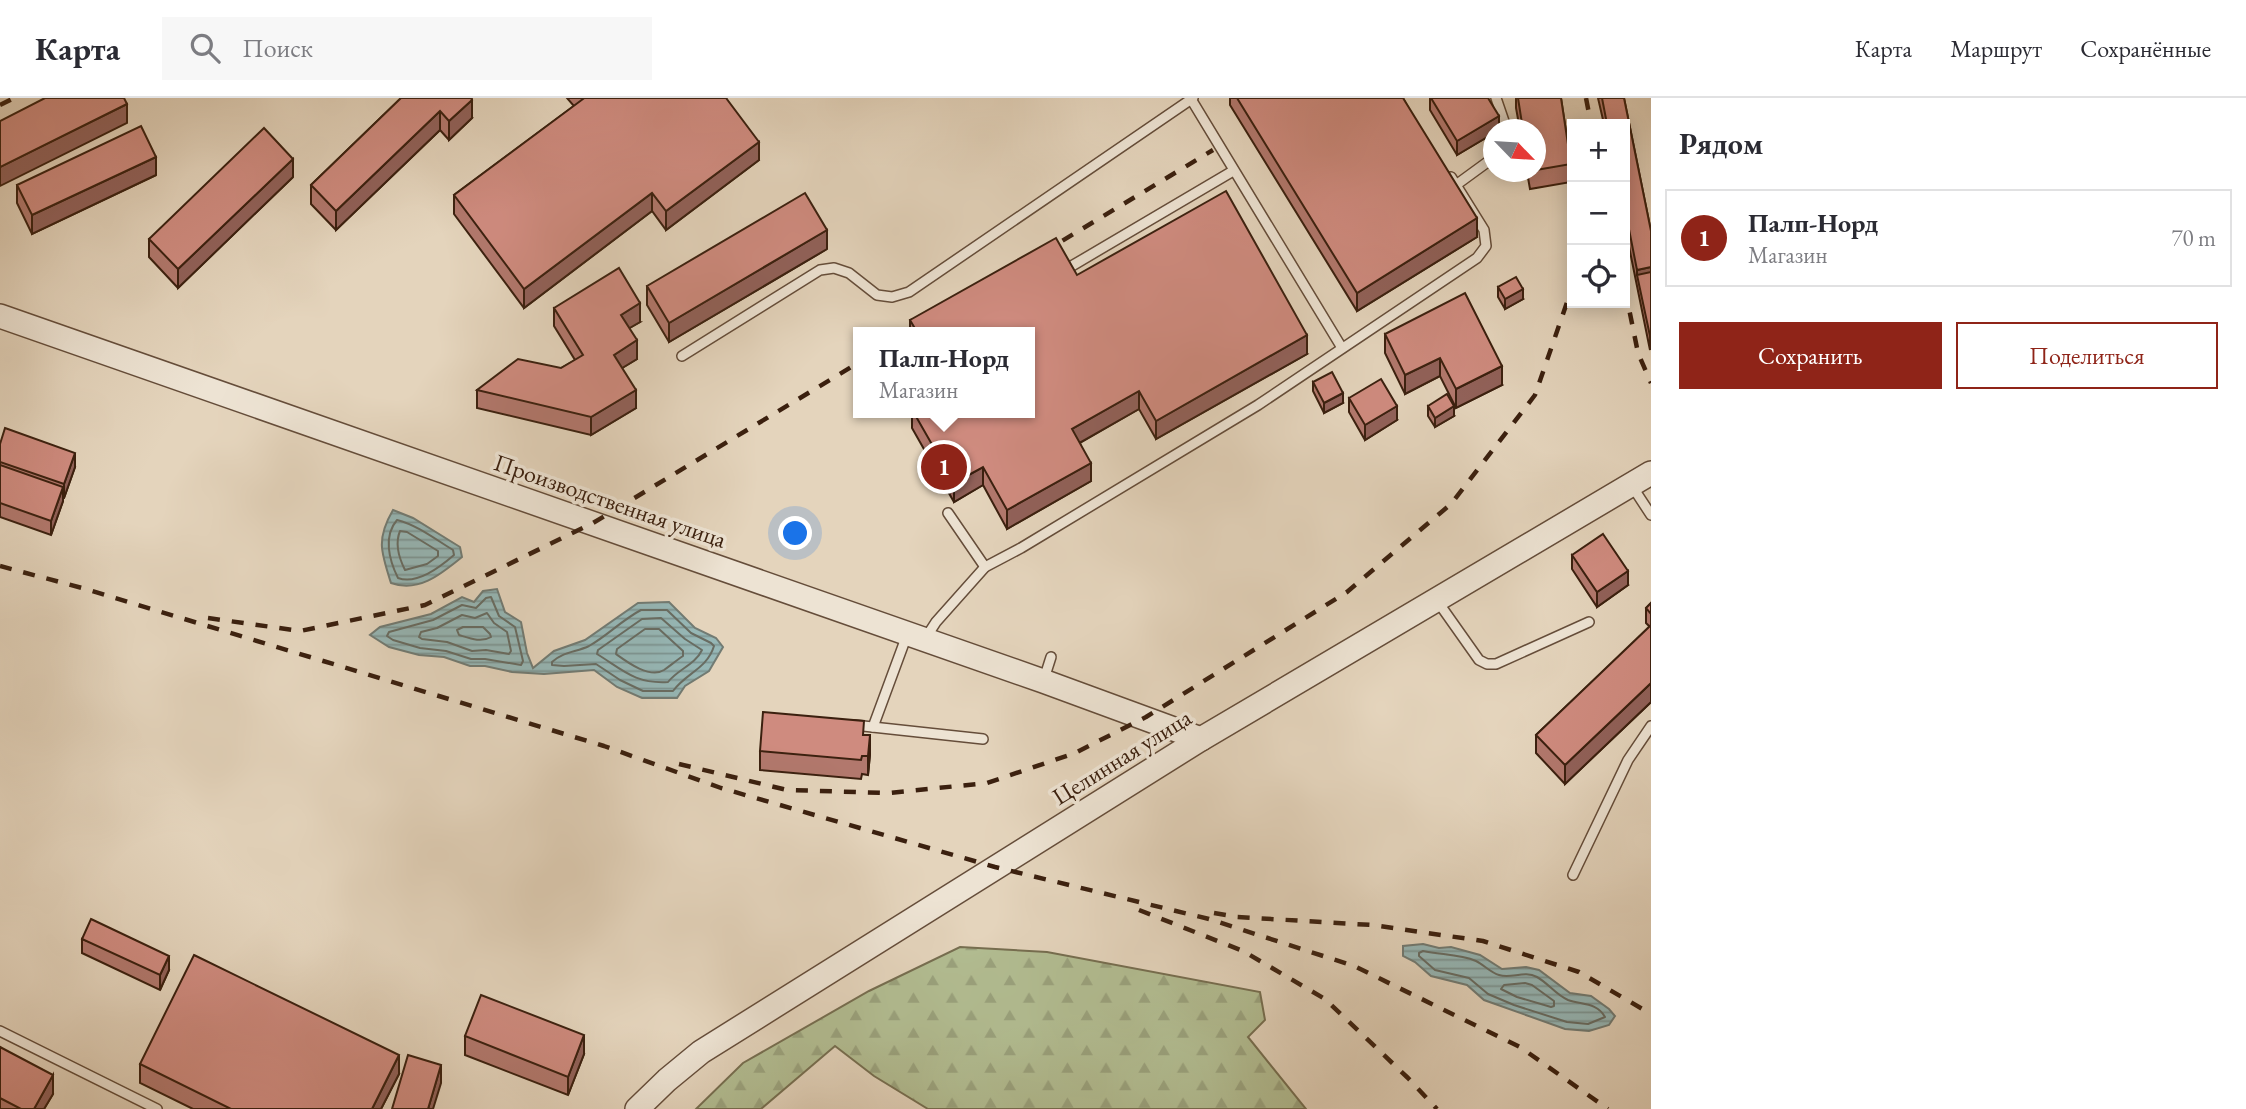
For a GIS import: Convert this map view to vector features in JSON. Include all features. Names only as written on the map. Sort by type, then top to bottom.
[{"type":"street","name":"Производственная улица","points":[[0,316],[1146,717],[1201,739]]},
{"type":"street","name":"Целинная улица","points":[[637,1109],[701,1052],[1201,739],[1642,479]]},
{"type":"lane","points":[[1496,98],[1503,119]]},
{"type":"lane","points":[[681,356],[820,270],[834,268],[849,273],[877,295],[892,297],[909,292],[1192,99],[1342,348]]},
{"type":"lane","points":[[873,727],[916,636],[936,622],[985,567],[1258,405],[1477,258],[1486,246],[1484,230],[1443,163]]},
{"type":"lane","points":[[1456,185],[1483,165]]},
{"type":"lane","points":[[1070,267],[1233,171]]},
{"type":"lane","points":[[1642,479],[1651,515]]},
{"type":"lane","points":[[948,513],[985,567]]},
{"type":"lane","points":[[1437,601],[1479,660],[1487,664],[1496,664],[1589,622]]},
{"type":"lane","points":[[1043,681],[1051,657]]},
{"type":"lane","points":[[848,724],[983,739]]},
{"type":"lane","points":[[1573,875],[1628,760],[1651,726]]},
{"type":"lane","points":[[0,1031],[157,1109]]},
{"type":"green space","points":[[960,947],[1047,952],[1260,992],[1265,1020],[1248,1037],[1306,1109],[928,1109],[874,1076],[835,1046],[761,1109],[696,1109],[743,1063],[869,991]]},
{"type":"water","points":[[393,510],[413,518],[460,547],[462,557],[438,575],[420,584],[411,586],[391,583],[382,538]]},
{"type":"water","points":[[497,589],[505,612],[521,622],[533,668],[554,651],[585,640],[638,603],[669,602],[695,628],[716,638],[723,647],[709,671],[685,686],[677,698],[642,698],[617,687],[594,670],[544,674],[470,666],[444,657],[419,655],[389,647],[370,635],[380,627],[431,614],[462,597],[474,602],[483,591]]},
{"type":"water","points":[[1423,944],[1439,948],[1451,947],[1480,955],[1502,969],[1526,967],[1539,970],[1570,993],[1591,996],[1615,1016],[1609,1025],[1589,1031],[1565,1029],[1484,1000],[1467,985],[1431,976],[1403,956],[1403,946]]},
{"type":"building","points":[[45,98],[124,98],[127,104],[0,167],[0,121]]},
{"type":"building","points":[[401,98],[472,100],[449,121],[440,111],[336,211],[311,185]]},
{"type":"building","points":[[581,98],[726,98],[759,142],[666,211],[652,193],[524,289],[454,195],[583,99]]},
{"type":"building","points":[[1237,98],[1403,98],[1477,218],[1357,293]]},
{"type":"building","points":[[1431,98],[1488,98],[1499,116],[1483,119],[1483,126],[1457,141]]},
{"type":"building","points":[[1518,98],[1561,98],[1567,138],[1567,165],[1546,168],[1546,119],[1521,119]]},
{"type":"building","points":[[1602,98],[1624,98],[1628,119],[1606,119]]},
{"type":"building","points":[[141,126],[156,157],[32,215],[17,185]]},
{"type":"building","points":[[264,128],[293,159],[178,269],[149,239]]},
{"type":"building","points":[[1630,128],[1651,231],[1651,267],[1637,270],[1630,234]]},
{"type":"building","points":[[1226,191],[1307,335],[1156,421],[1139,391],[1072,429],[1091,463],[1007,510],[983,467],[954,483],[917,418],[1035,418],[1035,327],[914,327],[910,320],[1056,238],[1077,275]]},
{"type":"building","points":[[805,193],[827,230],[669,323],[647,286]]},
{"type":"building","points":[[619,268],[640,303],[621,315],[637,340],[614,355],[636,390],[591,417],[477,390],[518,359],[561,368],[583,355],[554,308]]},
{"type":"building","points":[[1651,272],[1651,335],[1650,336],[1637,275]]},
{"type":"building","points":[[1516,277],[1523,289],[1505,299],[1498,287]]},
{"type":"building","points":[[1465,293],[1502,366],[1456,389],[1440,358],[1405,375],[1385,334]]},
{"type":"building","points":[[1332,372],[1343,393],[1324,403],[1313,382]]},
{"type":"building","points":[[1381,379],[1397,406],[1365,425],[1349,398]]},
{"type":"building","points":[[1447,394],[1454,406],[1435,418],[1428,406]]},
{"type":"building","points":[[5,428],[75,453],[64,484],[0,462],[0,444]]},
{"type":"building","points":[[0,465],[63,487],[51,521],[0,503]]},
{"type":"building","points":[[1603,534],[1628,571],[1597,592],[1572,555]]},
{"type":"building","points":[[1651,625],[1651,683],[1565,765],[1536,735]]},
{"type":"building","points":[[763,712],[864,721],[863,735],[870,735],[868,756],[862,756],[861,760],[760,751]]},
{"type":"building","points":[[91,919],[169,956],[160,975],[82,939]]},
{"type":"building","points":[[194,955],[399,1055],[372,1109],[231,1109],[140,1064]]},
{"type":"building","points":[[481,995],[584,1035],[568,1077],[465,1036]]},
{"type":"building","points":[[0,1047],[53,1075],[34,1109],[21,1109],[0,1098]]},
{"type":"building","points":[[408,1055],[441,1065],[428,1109],[392,1109]]},
{"type":"railway","points":[[0,105],[14,98]]},
{"type":"railway","points":[[1586,98],[1590,119]]},
{"type":"railway","points":[[1042,253],[1213,150]]},
{"type":"railway","points":[[679,764],[787,790],[889,793],[987,783],[1075,753],[1146,717],[1347,592],[1451,504],[1535,395],[1567,302]]},
{"type":"railway","points":[[1629,308],[1638,353],[1651,383]]},
{"type":"railway","points":[[208,618],[300,631],[425,605],[593,523],[853,366]]},
{"type":"railway","points":[[0,566],[82,588],[604,746],[721,788],[995,867],[1209,919],[1354,966],[1520,1047],[1608,1109]]},
{"type":"railway","points":[[1139,910],[1243,951],[1325,999],[1437,1109]]},
{"type":"railway","points":[[1214,913],[1237,917],[1372,925],[1483,941],[1579,972],[1651,1014]]},
{"type":"place","name":"Палп-Норд","points":[[944,467]]}]
